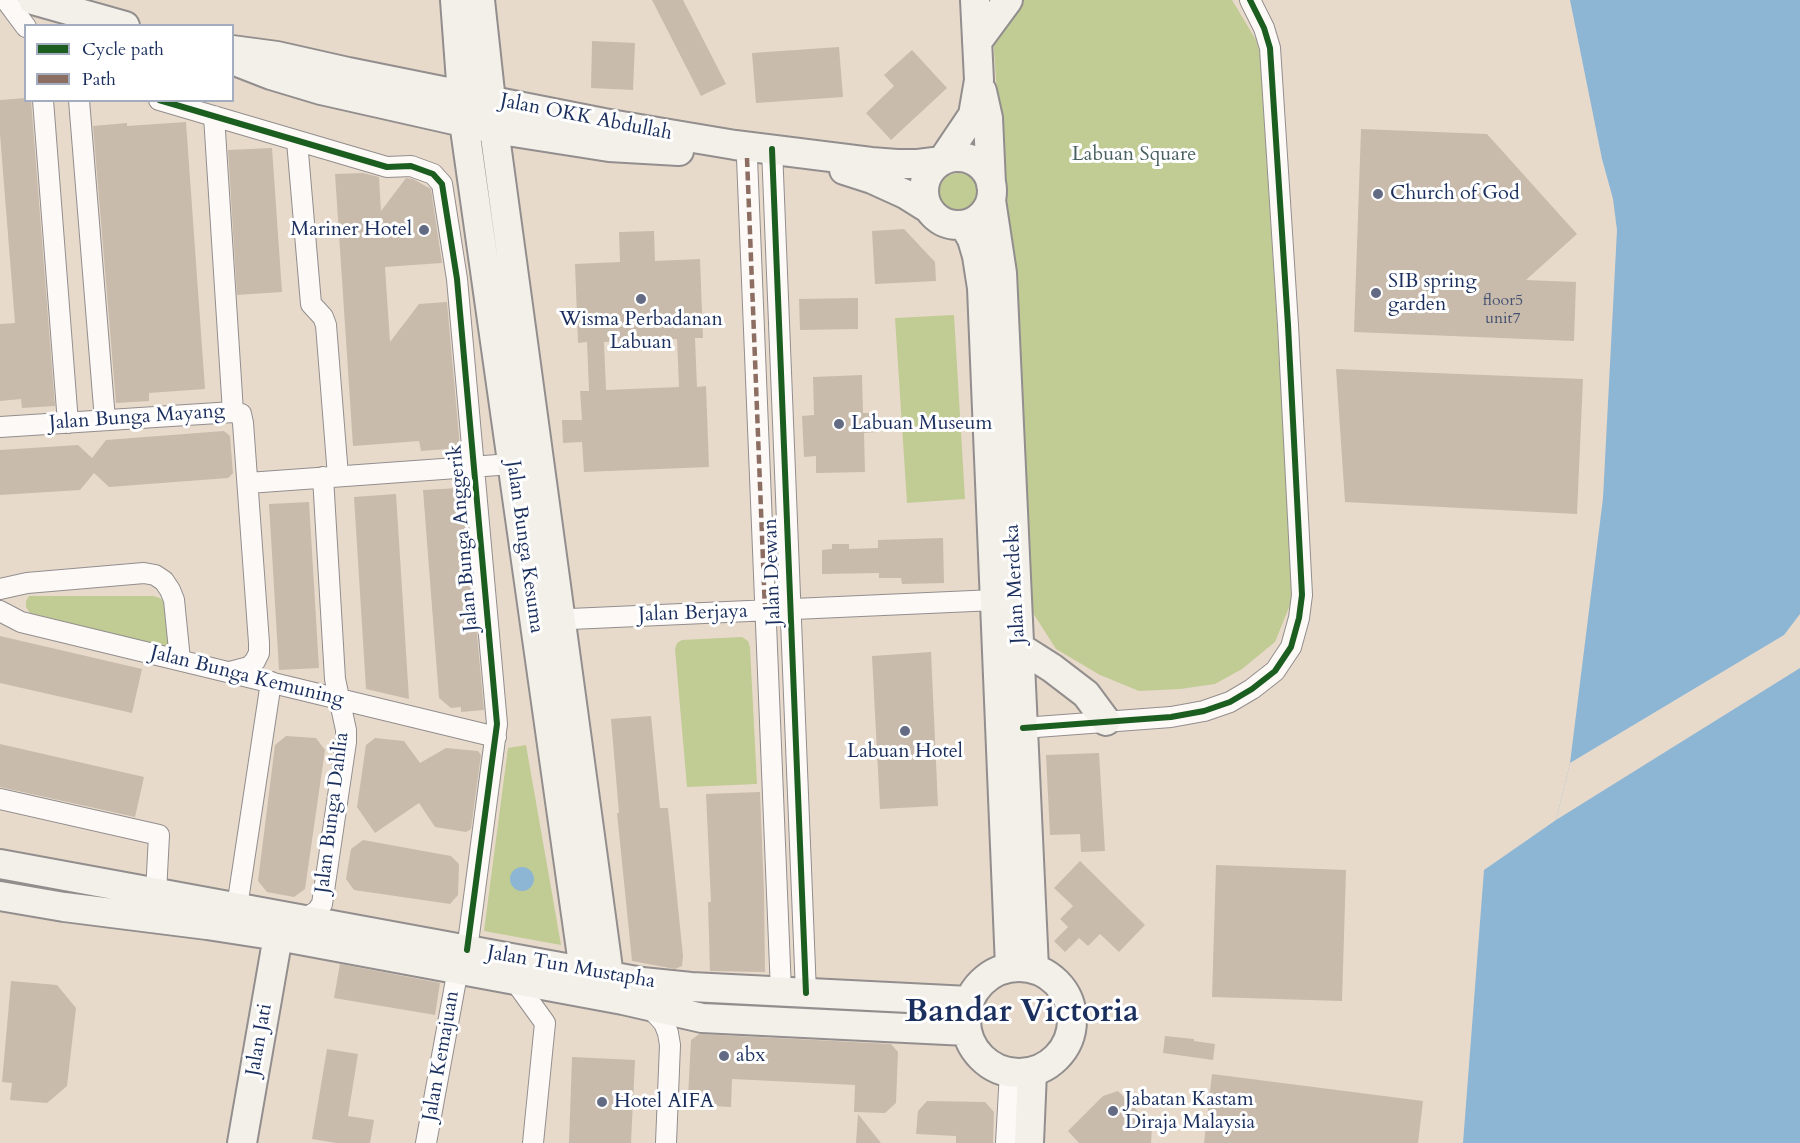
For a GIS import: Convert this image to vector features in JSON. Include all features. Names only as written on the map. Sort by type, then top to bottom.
[{"type":"main road","points":[[33,0],[118,24]]},
{"type":"main road","name":"Jalan Bunga Kesuma","points":[[455,0],[463,109],[512,464],[547,620]]},
{"type":"main road","name":"Jalan Bunga Kesuma","points":[[480,0],[547,620],[597,974]]},
{"type":"main road","name":"Jalan Merdeka","points":[[975,0],[979,80],[987,111],[991,192],[1002,273],[1023,728],[1022,968]]},
{"type":"main road","points":[[977,42],[1008,0]]},
{"type":"main road","points":[[409,84],[429,76],[441,67],[452,55],[458,40]]},
{"type":"main road","name":"Jalan OKK Abdullah","points":[[234,50],[277,56],[409,84],[463,109],[494,129],[609,147],[897,164],[942,161]]},
{"type":"main road","name":"Jalan OKK Abdullah","points":[[234,61],[321,90],[463,109],[491,100],[604,123],[735,145],[764,156],[858,174],[904,194],[929,208]]},
{"type":"main road","name":"Jalan Merdeka","points":[[942,161],[973,115],[979,80]]},
{"type":"main road","points":[[501,182],[523,153],[534,146],[558,139]]},
{"type":"main road","points":[[962,157],[981,165],[987,174],[991,192],[988,208],[973,222],[964,225],[944,222],[929,208],[924,188],[927,177],[942,161],[962,157]]},
{"type":"main road","name":"Jalan Merdeka","points":[[964,225],[972,239],[977,256],[982,288],[995,600],[1022,968]]},
{"type":"main road","points":[[1019,647],[1086,694],[1106,722]]},
{"type":"main road","name":"Jalan Tun Mustapha","points":[[0,864],[237,907],[288,927]]},
{"type":"main road","name":"Jalan Tun Mustapha","points":[[0,896],[64,907],[207,925],[288,927],[463,960],[597,974],[642,982],[691,987],[969,1001]]},
{"type":"main road","name":"Jalan Jati","points":[[242,1143],[288,927]]},
{"type":"main road","name":"Jalan Tun Mustapha","points":[[463,960],[514,980],[623,1000],[702,1018],[967,1032]]},
{"type":"main road","points":[[1022,968],[1049,976],[1062,988],[1069,1003],[1072,1020],[1069,1037],[1061,1053],[1048,1065],[1021,1072],[995,1067],[982,1058],[967,1032],[966,1016],[969,1001],[975,989],[985,978],[997,971],[1022,968]]},
{"type":"main road","points":[[1021,1072],[1029,1143]]},
{"type":"street","points":[[6,0],[24,24]]},
{"type":"street","points":[[1023,728],[1171,717],[1204,711],[1230,702],[1252,689],[1275,671],[1291,647],[1299,618],[1302,594],[1288,325],[1270,48],[1264,28],[1250,0]]},
{"type":"street","points":[[43,102],[68,423]]},
{"type":"street","points":[[79,102],[105,420]]},
{"type":"street","name":"Jalan Bunga Anggerik","points":[[166,102],[387,167],[411,166],[433,174],[440,180],[443,188],[457,279],[498,724],[463,960]]},
{"type":"street","points":[[214,116],[233,412]]},
{"type":"street","name":"Jalan Bunga Dahlia","points":[[288,927],[317,911],[322,904],[346,741],[346,730],[335,679],[326,325],[323,317],[311,304],[297,141]]},
{"type":"street","name":"Jalan Dewan","points":[[764,156],[791,609],[801,869],[793,992]]},
{"type":"street","name":"Jalan Dewan","points":[[764,156],[765,611],[776,871],[793,992]]},
{"type":"street","name":"Jalan Bunga Mayang","points":[[0,427],[233,412],[241,414],[243,418],[248,483]]},
{"type":"street","points":[[230,672],[249,667],[255,662],[259,653],[248,483],[512,464]]},
{"type":"street","points":[[0,590],[27,583],[144,573],[155,575],[164,581],[174,600],[180,660]]},
{"type":"street","name":"Jalan Berjaya","points":[[547,620],[995,600]]},
{"type":"street","name":"Jalan Bunga Kemuning","points":[[0,611],[21,622],[496,737]]},
{"type":"street","points":[[237,907],[271,682]]},
{"type":"street","points":[[0,799],[159,835],[156,893]]},
{"type":"street","points":[[776,871],[801,869]]},
{"type":"street","name":"Jalan Kemajuan","points":[[426,1143],[463,960]]},
{"type":"street","points":[[514,980],[545,1023],[533,1143]]},
{"type":"street","points":[[646,1006],[664,1023],[670,1045],[666,1143]]},
{"type":"street","points":[[1006,1143],[1021,1072]]},
{"type":"green space","name":"Labuan Square","points":[[997,0],[1232,0],[1256,40],[1260,54],[1294,595],[1275,642],[1242,669],[1215,684],[1139,691],[1100,675],[1056,649],[1033,613],[993,36]]},
{"type":"green space","points":[[959,173],[967,174],[973,179],[978,185],[978,201],[973,207],[967,212],[959,213],[951,212],[945,207],[940,201],[939,193],[940,185],[945,179],[951,174]]},
{"type":"green space","points":[[954,315],[965,499],[907,503],[895,318]]},
{"type":"green space","points":[[29,596],[153,596],[160,598],[167,605],[171,644],[167,647],[161,646],[30,613],[26,607]]},
{"type":"green space","points":[[742,637],[748,641],[750,647],[757,784],[687,787],[675,649],[677,643],[682,640]]},
{"type":"green space","points":[[526,745],[561,945],[484,931],[508,748]]},
{"type":"water","points":[[1570,0],[1800,0],[1800,1143],[1463,1143],[1484,870],[1556,820],[1570,763],[1603,498],[1617,230],[1613,199],[1602,159]]},
{"type":"water","points":[[522,867],[530,871],[534,879],[530,887],[522,891],[514,887],[510,879],[514,871]]},
{"type":"pier","points":[[1800,614],[1800,668],[1556,820],[1570,763],[1784,635]]},
{"type":"building","points":[[652,0],[683,0],[726,84],[701,96]]},
{"type":"building","points":[[592,41],[635,43],[633,90],[591,88]]},
{"type":"building","points":[[839,47],[843,97],[756,103],[752,53]]},
{"type":"building","points":[[912,50],[947,88],[891,140],[866,113],[894,86],[884,75]]},
{"type":"building","points":[[24,98],[24,102],[31,102],[55,406],[22,408],[21,399],[0,401],[0,324],[15,323],[0,134],[0,100]]},
{"type":"building","points":[[186,122],[205,389],[149,393],[149,401],[116,403],[93,126]]},
{"type":"building","points":[[1361,129],[1487,134],[1577,234],[1526,280],[1576,282],[1574,341],[1354,332]]},
{"type":"building","points":[[272,148],[282,292],[237,295],[228,150]]},
{"type":"building","points":[[363,173],[379,177],[381,211],[406,178],[413,179],[431,189],[442,263],[385,267],[390,342],[419,304],[447,302],[460,448],[421,451],[419,441],[353,446],[335,174]]},
{"type":"building","points":[[904,229],[935,262],[936,281],[875,284],[872,231]]},
{"type":"building","points":[[654,231],[655,261],[700,259],[703,338],[695,338],[697,387],[706,386],[709,467],[584,472],[582,442],[563,443],[562,420],[582,420],[580,391],[589,391],[587,342],[578,343],[575,264],[620,262],[619,232]],"holes":[[[677,339],[679,387],[606,390],[604,342]]]},
{"type":"building","points":[[858,298],[858,329],[800,330],[799,299]]},
{"type":"building","points":[[1336,369],[1583,379],[1577,514],[1345,502]]},
{"type":"building","name":"Labuan Museum","points":[[862,375],[863,413],[875,413],[876,432],[864,433],[865,472],[816,473],[816,456],[804,457],[802,416],[814,415],[813,377]]},
{"type":"building","points":[[224,431],[230,436],[233,473],[228,478],[109,487],[94,473],[80,490],[0,495],[0,450],[78,445],[92,458],[106,440]]},
{"type":"building","points":[[458,488],[464,494],[484,710],[461,712],[461,707],[451,708],[439,698],[423,490]]},
{"type":"building","points":[[396,494],[409,699],[366,689],[354,497]]},
{"type":"building","points":[[309,502],[319,668],[279,670],[269,504]]},
{"type":"building","points":[[943,538],[944,583],[902,584],[901,578],[879,578],[879,573],[822,574],[822,550],[832,549],[832,544],[849,544],[849,549],[878,548],[878,540]]},
{"type":"building","points":[[0,636],[142,669],[132,713],[0,683]]},
{"type":"building","name":"Labuan Hotel","points":[[931,652],[938,806],[880,809],[872,656]]},
{"type":"building","points":[[651,716],[660,808],[668,808],[683,956],[682,966],[675,969],[632,961],[617,813],[619,813],[611,719]]},
{"type":"building","points":[[286,736],[316,738],[325,750],[305,889],[294,897],[267,892],[258,881],[275,745]]},
{"type":"building","points":[[375,738],[404,741],[420,763],[446,748],[478,751],[481,755],[471,829],[466,832],[435,827],[419,803],[375,833],[357,807],[366,745]]},
{"type":"building","points":[[0,744],[144,777],[135,817],[0,787]]},
{"type":"building","points":[[1099,753],[1105,851],[1081,852],[1080,834],[1050,835],[1046,755]]},
{"type":"building","points":[[760,792],[765,972],[710,971],[708,902],[711,902],[706,794]]},
{"type":"building","points":[[363,840],[451,856],[459,864],[458,895],[450,904],[354,890],[346,879],[351,849]]},
{"type":"building","points":[[1080,861],[1145,925],[1119,952],[1100,934],[1088,946],[1079,938],[1065,952],[1054,941],[1068,927],[1060,919],[1073,906],[1054,888]]},
{"type":"building","points":[[1216,865],[1346,870],[1342,1001],[1212,997]]},
{"type":"building","points":[[340,964],[440,983],[435,1015],[334,998]]},
{"type":"building","points":[[11,981],[57,985],[76,1008],[67,1086],[47,1103],[10,1100],[12,1083],[2,1082]]},
{"type":"building","points":[[699,1034],[891,1044],[898,1052],[896,1103],[885,1113],[854,1112],[855,1085],[732,1079],[731,1107],[696,1105],[688,1098],[691,1040]]},
{"type":"building","points":[[1165,1036],[1215,1044],[1213,1060],[1163,1053]]},
{"type":"building","points":[[327,1049],[358,1054],[348,1116],[374,1120],[370,1143],[336,1143],[312,1139]]},
{"type":"building","name":"Hotel AIFA","points":[[572,1057],[635,1060],[631,1143],[569,1143]]},
{"type":"building","points":[[1212,1074],[1423,1101],[1418,1143],[1204,1143]]},
{"type":"building","name":"Jabatan Kastam Diraja Malaysia","points":[[1118,1091],[1152,1126],[1151,1143],[1079,1143],[1068,1131],[1103,1096]]},
{"type":"building","points":[[927,1101],[985,1102],[994,1112],[993,1143],[956,1143],[956,1136],[916,1134],[918,1111]]},
{"type":"building","points":[[858,1114],[881,1143],[856,1143]]},
{"type":"marked path","points":[[747,158],[765,611]]},
{"type":"cycle path","points":[[1023,728],[1171,717],[1204,711],[1230,702],[1252,689],[1275,671],[1291,647],[1299,618],[1302,595],[1288,325],[1270,48],[1264,28],[1250,0]]},
{"type":"cycle path","points":[[166,102],[387,167],[411,166],[433,174],[442,184],[457,279],[497,724],[467,950]]},
{"type":"cycle path","points":[[772,149],[806,993]]},
{"type":"place","name":"Church of God","points":[[1378,194]]},
{"type":"place","name":"Mariner Hotel","points":[[424,230]]},
{"type":"place","name":"SIB spring garden","points":[[1376,293]]},
{"type":"place","name":"Wisma Perbadanan Labuan","points":[[641,299]]},
{"type":"place","name":"Labuan Museum","points":[[839,424]]},
{"type":"place","name":"Labuan Hotel","points":[[905,731]]},
{"type":"place","name":"abx","points":[[724,1056]]},
{"type":"place","name":"Hotel AIFA","points":[[602,1102]]},
{"type":"place","name":"Jabatan Kastam Diraja Malaysia","points":[[1113,1111]]},
{"type":"district","name":"Bandar Victoria","points":[[1022,1014]]}]
